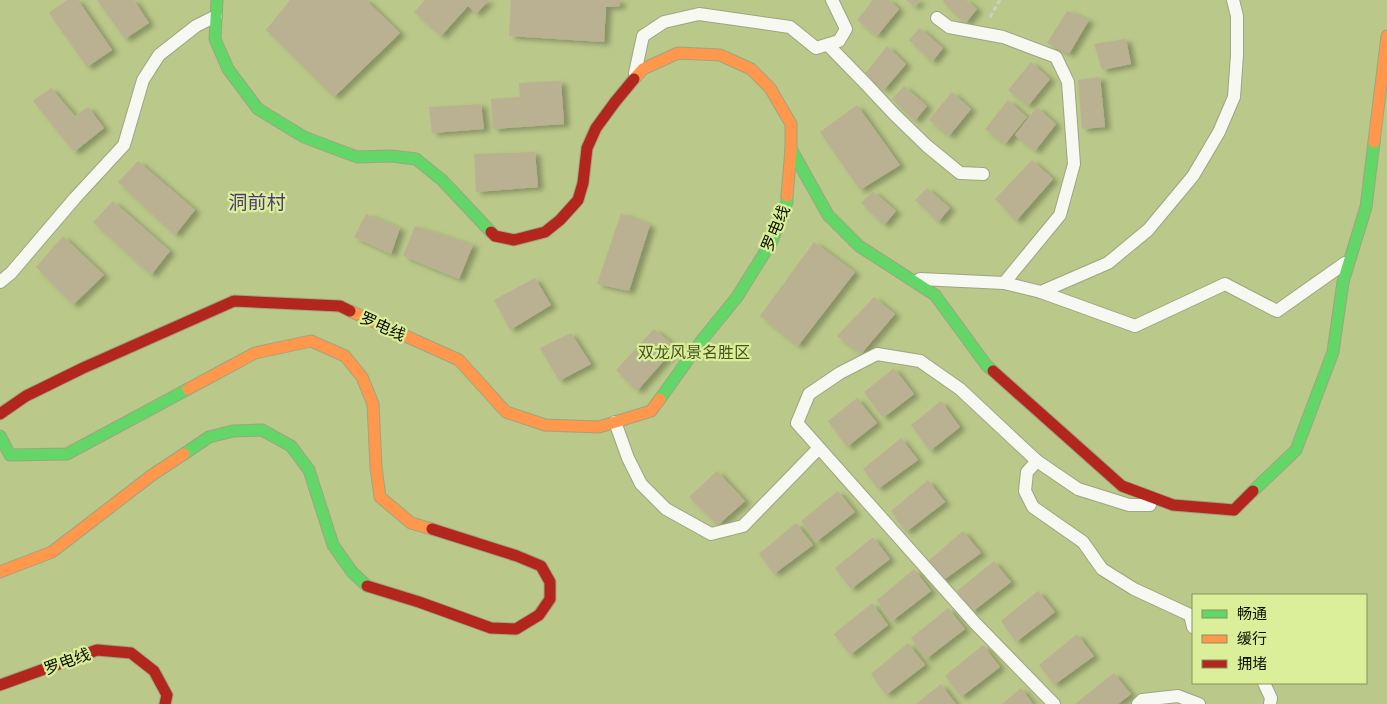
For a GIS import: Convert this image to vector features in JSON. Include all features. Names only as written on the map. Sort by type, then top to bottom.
[{"type":"street","name":"罗电线","points":[[0,414],[26,396],[83,368],[234,302],[340,306],[459,360],[506,412],[545,425],[599,427],[651,411],[702,340],[737,297],[772,240],[787,202],[791,124],[770,88],[751,69],[720,55],[678,53],[644,69],[596,128],[587,148],[583,183],[578,200],[560,220],[544,232],[514,240],[495,236],[442,180],[416,159],[391,156],[357,157],[304,137],[258,109],[228,69],[215,39],[216,0]]},
{"type":"street","points":[[791,149],[828,215],[858,246],[935,295],[986,366],[1122,486],[1173,504],[1234,510],[1296,450],[1333,352],[1343,282],[1366,207],[1387,36]]},
{"type":"street","points":[[0,436],[5,459],[67,454],[255,353],[311,342],[345,356],[362,377],[373,404],[376,466],[380,497],[411,523],[518,556],[540,566],[550,582],[550,599],[539,615],[516,628],[491,628],[368,586],[352,572],[333,545],[309,470],[291,446],[262,430],[232,431],[208,437],[152,476],[52,552],[0,572]]},
{"type":"street","name":"罗电线","points":[[0,685],[97,650],[131,653],[154,671],[167,695],[165,704]]},
{"type":"lane","points":[[634,80],[643,36],[664,22],[699,14],[790,27],[816,48],[839,41],[846,29],[832,0]]},
{"type":"lane","points":[[1041,292],[1108,263],[1148,230],[1193,176],[1219,132],[1234,97],[1237,16],[1233,0]]},
{"type":"lane","points":[[0,282],[11,273],[75,198],[124,145],[143,80],[159,56],[196,26],[216,16]]},
{"type":"lane","points":[[938,18],[949,27],[1003,37],[1056,57],[1068,82],[1074,164],[1060,215],[1004,283]]},
{"type":"lane","points":[[828,45],[927,146],[960,173],[983,174]]},
{"type":"lane","points":[[910,279],[1004,283],[1041,292],[1134,326],[1225,284],[1278,311],[1349,260]]},
{"type":"lane","points":[[1054,704],[975,623],[797,423],[809,394],[840,373],[877,354],[920,361],[960,389],[1037,461],[1078,489],[1129,505],[1173,504]]},
{"type":"lane","points":[[615,422],[628,458],[641,484],[666,509],[711,534],[743,526],[819,448]]},
{"type":"lane","points":[[1037,461],[1027,472],[1025,491],[1033,507],[1083,542],[1102,569],[1134,589],[1190,615],[1192,623]]},
{"type":"lane","points":[[1264,684],[1271,698],[1270,704]]},
{"type":"lane","points":[[1138,704],[1142,700],[1178,696],[1199,704]]},
{"type":"green space","name":"双龙风景名胜区","points":[[0,0],[1387,0],[1387,704],[0,704]]},
{"type":"building","points":[[67,0],[78,0],[112,50],[87,67],[49,13]]},
{"type":"building","points":[[97,0],[134,0],[149,23],[125,39]]},
{"type":"building","points":[[290,0],[366,0],[400,33],[334,97],[266,30]]},
{"type":"building","points":[[425,0],[489,0],[476,14],[468,6],[441,36],[414,12]]},
{"type":"building","points":[[511,0],[620,0],[620,6],[606,7],[604,42],[509,36]]},
{"type":"building","points":[[873,0],[889,0],[899,9],[877,36],[857,20]]},
{"type":"building","points":[[906,0],[920,0],[915,7]]},
{"type":"building","points":[[944,0],[966,0],[977,9],[965,24],[943,2]]},
{"type":"building","points":[[1067,11],[1089,20],[1069,54],[1047,43]]},
{"type":"building","points":[[920,28],[943,48],[932,62],[909,40]]},
{"type":"building","points":[[1126,39],[1131,64],[1102,70],[1094,44]]},
{"type":"building","points":[[887,46],[906,64],[884,90],[864,75]]},
{"type":"building","points":[[1031,62],[1050,79],[1028,106],[1008,90]]},
{"type":"building","points":[[1100,77],[1105,127],[1082,129],[1078,80]]},
{"type":"building","points":[[561,81],[564,124],[493,129],[491,99],[520,97],[519,83]]},
{"type":"building","points":[[904,86],[927,106],[915,121],[892,99]]},
{"type":"building","points":[[51,88],[75,116],[88,107],[104,128],[74,152],[33,101]]},
{"type":"building","points":[[952,92],[971,109],[949,136],[929,120]]},
{"type":"building","points":[[1008,100],[1027,117],[1005,144],[985,129]]},
{"type":"building","points":[[481,104],[484,129],[432,133],[429,107]]},
{"type":"building","points":[[857,105],[900,165],[860,190],[820,132]]},
{"type":"building","points":[[1037,107],[1056,124],[1035,151],[1015,135]]},
{"type":"building","points":[[535,152],[538,187],[476,192],[474,154]]},
{"type":"building","points":[[1032,160],[1053,179],[1016,221],[995,199]]},
{"type":"building","points":[[138,161],[195,210],[175,235],[118,182]]},
{"type":"building","points":[[927,188],[950,208],[938,222],[915,200]]},
{"type":"building","points":[[873,191],[896,211],[884,225],[861,203]]},
{"type":"building","points":[[113,201],[170,251],[151,275],[93,222]]},
{"type":"building","points":[[621,213],[650,225],[629,291],[597,284]]},
{"type":"building","points":[[366,214],[400,228],[391,254],[354,237]]},
{"type":"building","points":[[415,226],[473,245],[459,279],[403,256]]},
{"type":"building","points":[[63,236],[104,275],[73,305],[36,267]]},
{"type":"building","points":[[814,242],[855,272],[798,346],[760,316]]},
{"type":"building","points":[[535,278],[551,305],[510,330],[494,300]]},
{"type":"building","points":[[874,297],[895,314],[861,354],[837,336]]},
{"type":"building","points":[[654,329],[676,347],[637,391],[616,370]]},
{"type":"building","points":[[571,333],[591,364],[559,381],[540,348]]},
{"type":"building","points":[[894,368],[914,394],[883,418],[864,392]]},
{"type":"building","points":[[857,398],[877,423],[847,447],[828,421]]},
{"type":"building","points":[[941,401],[960,427],[930,451],[911,425]]},
{"type":"building","points":[[901,438],[918,460],[878,489],[863,469]]},
{"type":"building","points":[[717,471],[745,501],[718,525],[689,497]]},
{"type":"building","points":[[928,480],[945,502],[906,532],[891,511]]},
{"type":"building","points":[[838,491],[855,512],[816,542],[801,521]]},
{"type":"building","points":[[796,523],[813,545],[774,574],[759,554]]},
{"type":"building","points":[[963,531],[981,553],[941,582],[927,562]]},
{"type":"building","points":[[873,537],[890,559],[851,589],[835,568]]},
{"type":"building","points":[[994,561],[1011,582],[972,612],[957,591]]},
{"type":"building","points":[[914,569],[931,591],[892,621],[877,600]]},
{"type":"building","points":[[1038,591],[1055,612],[1016,642],[1001,621]]},
{"type":"building","points":[[872,603],[888,625],[850,655],[834,634]]},
{"type":"building","points":[[948,608],[965,629],[926,659],[911,638]]},
{"type":"building","points":[[1077,634],[1094,656],[1054,685],[1039,665]]},
{"type":"building","points":[[908,643],[925,665],[886,695],[871,674]]},
{"type":"building","points":[[983,645],[1000,667],[961,697],[945,676]]},
{"type":"building","points":[[1114,673],[1131,694],[1118,704],[1075,704]]},
{"type":"building","points":[[941,684],[956,704],[916,704]]},
{"type":"building","points":[[1021,688],[1033,704],[1002,704]]},
{"type":"traffic: fast","points":[[217,0],[215,39],[228,69],[258,109],[304,137],[357,157],[391,156],[416,159],[442,180],[491,232]]},
{"type":"traffic: fast","points":[[1253,491],[1296,450],[1333,352],[1343,282],[1366,207],[1374,142]]},
{"type":"traffic: fast","points":[[791,149],[828,215],[859,246],[935,295],[987,366],[993,371]]},
{"type":"traffic: fast","points":[[660,399],[702,340],[737,297],[772,241],[787,202],[787,196]]},
{"type":"traffic: fast","points":[[0,436],[10,455],[67,454],[188,389]]},
{"type":"traffic: fast","points":[[184,454],[209,437],[233,431],[262,430],[291,446],[309,470],[333,545],[352,572],[367,586]]},
{"type":"traffic: slow","points":[[1374,142],[1387,36]]},
{"type":"traffic: slow","points":[[634,79],[643,69],[678,53],[720,55],[751,69],[770,88],[791,124],[787,196]]},
{"type":"traffic: slow","points":[[350,311],[459,360],[506,412],[545,425],[599,427],[651,411],[660,399]]},
{"type":"traffic: slow","points":[[188,389],[255,353],[311,341],[345,356],[362,377],[373,404],[376,467],[380,497],[411,523],[432,529]]},
{"type":"traffic: slow","points":[[0,572],[52,552],[152,475],[184,454]]},
{"type":"traffic: jam","points":[[491,232],[495,236],[514,240],[545,232],[560,220],[578,200],[583,183],[587,148],[596,128],[634,79]]},
{"type":"traffic: jam","points":[[0,414],[26,396],[83,368],[234,301],[340,306],[350,311]]},
{"type":"traffic: jam","points":[[993,371],[1122,486],[1173,505],[1234,510],[1253,491]]},
{"type":"traffic: jam","points":[[367,586],[419,602],[491,628],[516,629],[539,615],[550,599],[550,582],[541,566],[517,556],[432,529]]},
{"type":"traffic: jam","points":[[0,685],[97,650],[131,653],[154,671],[167,695],[165,704]]},
{"type":"district","name":"洞前村","points":[[257,202]]}]
